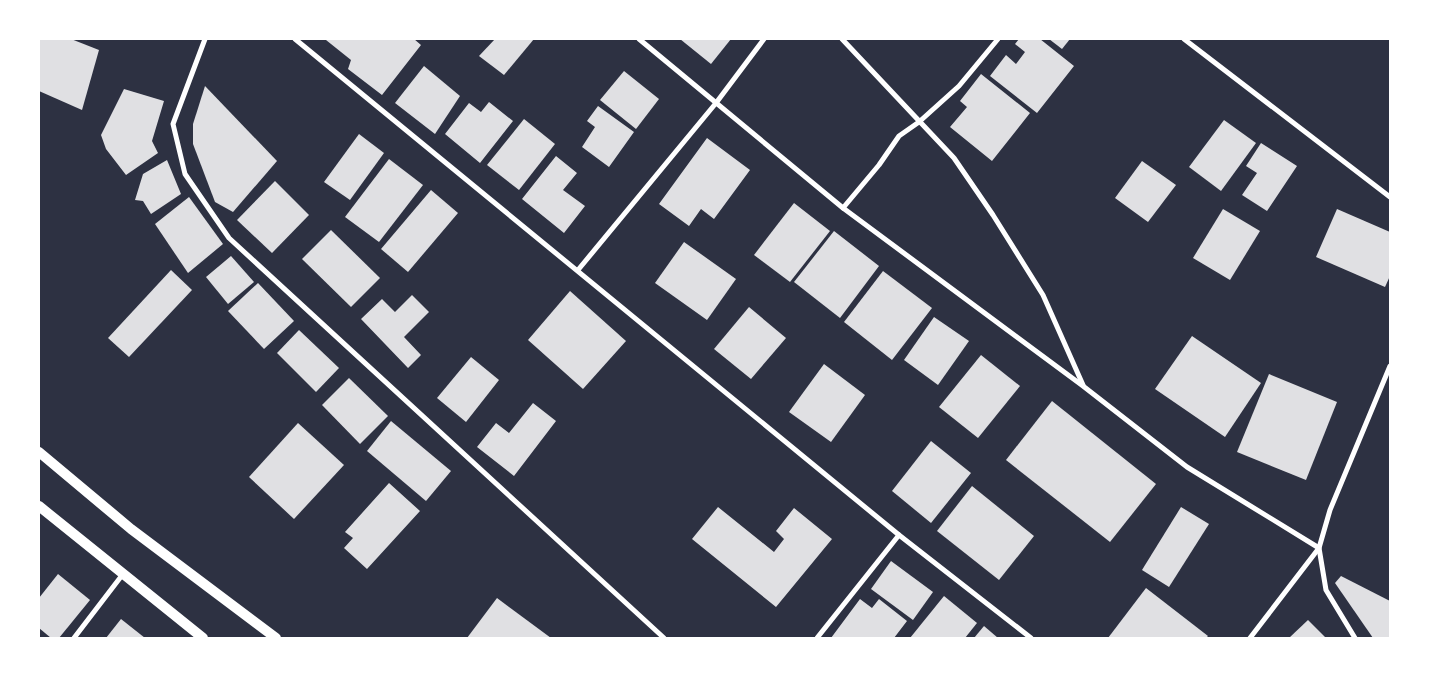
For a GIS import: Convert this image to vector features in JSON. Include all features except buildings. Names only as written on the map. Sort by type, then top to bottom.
[{"type":"main road","points":[[39,452],[131,529],[276,638]]},
{"type":"main road","points":[[39,506],[203,638]]},
{"type":"street","points":[[205,39],[173,124],[185,174],[229,238],[664,638]]},
{"type":"street","points":[[295,39],[899,535],[1031,638]]},
{"type":"street","points":[[639,39],[843,208],[1084,386],[1187,467],[1319,548],[1326,590],[1355,638]]},
{"type":"street","points":[[578,270],[716,103],[764,39]]},
{"type":"street","points":[[842,39],[954,158],[994,215],[1043,295],[1084,386]]},
{"type":"street","points":[[843,208],[879,165],[899,136],[919,122],[959,86],[998,39]]},
{"type":"street","points":[[1184,39],[1390,197]]},
{"type":"street","points":[[1250,638],[1319,548],[1330,510],[1390,366]]},
{"type":"street","points":[[817,638],[899,535]]},
{"type":"street","points":[[74,638],[123,574]]}]
